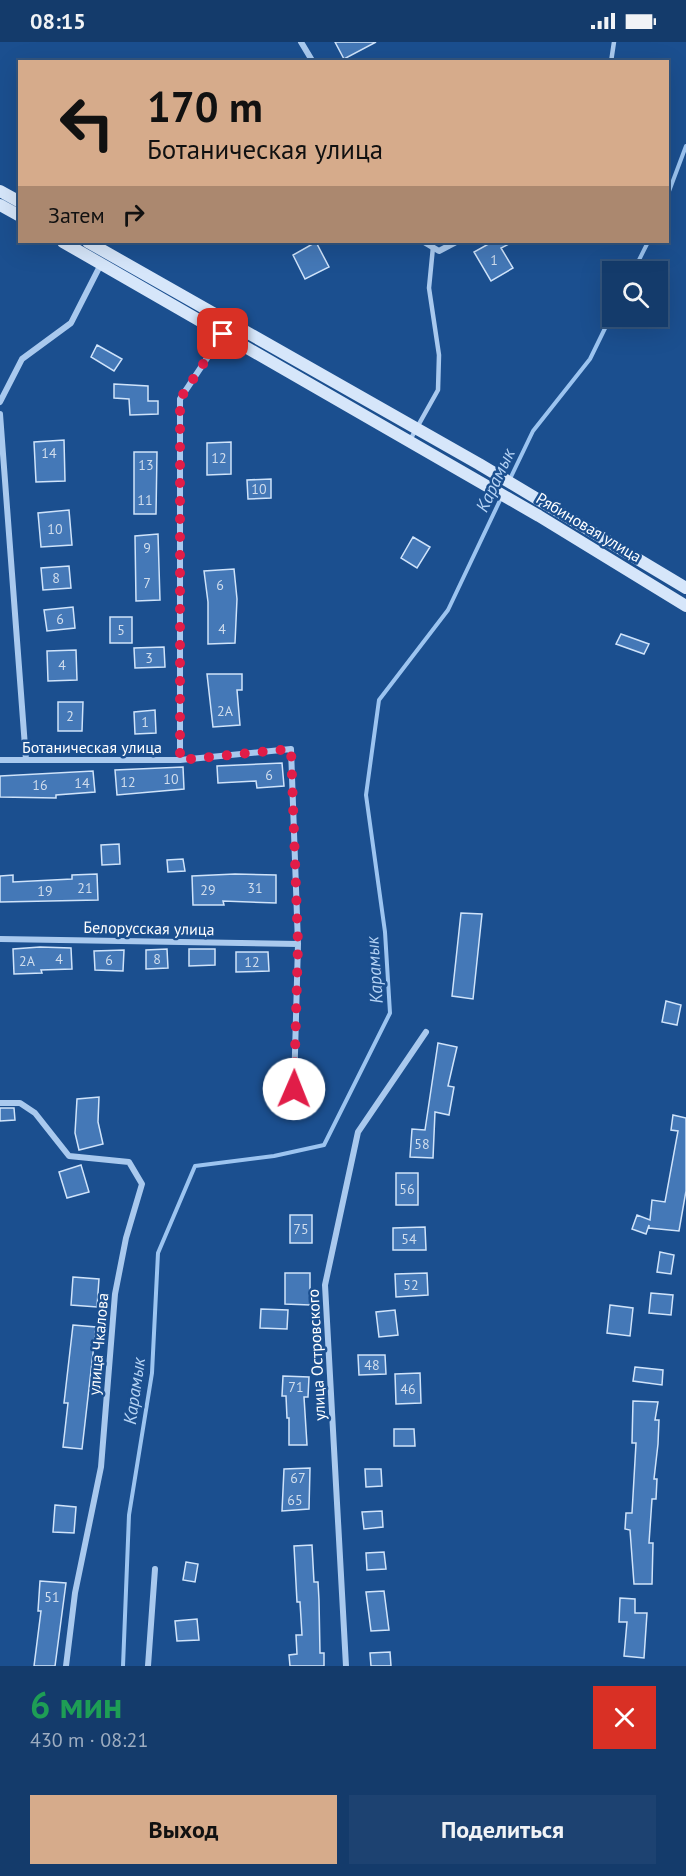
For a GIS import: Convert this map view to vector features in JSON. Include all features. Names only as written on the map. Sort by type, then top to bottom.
[{"type":"main road","points":[[0,191],[18,201]]},
{"type":"main road","points":[[0,205],[18,215]]},
{"type":"main road","name":"Рябиновая улица","points":[[65,243],[539,516],[686,606]]},
{"type":"main road","points":[[90,243],[479,464],[686,588]]},
{"type":"street","points":[[301,42],[312,60]]},
{"type":"street","points":[[426,243],[439,251],[454,243]]},
{"type":"street","points":[[0,402],[22,359],[71,323],[102,264]]},
{"type":"street","points":[[180,760],[180,399],[223,334]]},
{"type":"street","points":[[0,414],[26,760]]},
{"type":"street","name":"Ботаническая улица","points":[[0,760],[180,760],[291,749],[298,944]]},
{"type":"street","name":"Белорусская улица","points":[[0,939],[298,944]]},
{"type":"street","points":[[294,1089],[298,944]]},
{"type":"street","name":"улица Островского","points":[[346,1666],[325,1285],[351,1172],[357,1132],[426,1032]]},
{"type":"street","name":"улица Чкалова","points":[[0,1103],[20,1103],[35,1113],[69,1156],[129,1162],[142,1184],[126,1238],[115,1294],[101,1467],[75,1593],[66,1666]]},
{"type":"street","points":[[148,1666],[155,1569]]},
{"type":"lane","points":[[611,60],[614,42]]},
{"type":"lane","points":[[409,441],[438,390],[439,355],[429,288],[433,247]]},
{"type":"building","points":[[335,42],[376,42],[344,59]]},
{"type":"building","points":[[317,243],[329,267],[305,279],[293,255]]},
{"type":"building","points":[[490,243],[511,243],[501,248],[513,268],[491,281],[474,252]]},
{"type":"building","points":[[97,345],[122,359],[114,371],[91,357]]},
{"type":"building","points":[[114,384],[148,386],[148,401],[158,401],[158,414],[130,415],[129,399],[114,398]]},
{"type":"building","points":[[64,440],[65,481],[36,482],[34,442]]},
{"type":"building","points":[[231,442],[231,474],[207,475],[207,443]]},
{"type":"building","points":[[134,452],[157,452],[156,514],[134,514]]},
{"type":"building","points":[[271,479],[271,498],[248,499],[247,480]]},
{"type":"building","points":[[69,510],[72,545],[41,547],[38,513]]},
{"type":"building","points":[[158,534],[160,600],[136,601],[135,536]]},
{"type":"building","points":[[413,537],[430,547],[417,568],[401,558]]},
{"type":"building","points":[[69,566],[71,588],[43,590],[41,568]]},
{"type":"building","points":[[234,569],[237,599],[235,643],[208,644],[208,602],[204,571]]},
{"type":"building","points":[[73,607],[75,628],[47,631],[44,610]]},
{"type":"building","points":[[110,617],[132,617],[132,643],[110,643]]},
{"type":"building","points":[[621,634],[649,644],[644,654],[616,644]]},
{"type":"building","points":[[164,647],[165,667],[135,668],[134,648]]},
{"type":"building","points":[[76,650],[77,680],[48,681],[47,651]]},
{"type":"building","points":[[207,674],[242,674],[242,690],[237,690],[240,725],[213,727]]},
{"type":"building","points":[[58,702],[83,702],[82,731],[58,731]]},
{"type":"building","points":[[155,710],[156,733],[135,734],[134,712]]},
{"type":"building","points":[[282,763],[284,786],[257,788],[256,781],[218,783],[217,766]]},
{"type":"building","points":[[183,767],[184,789],[117,795],[115,770]]},
{"type":"building","points":[[93,771],[95,792],[56,795],[56,798],[0,797],[0,776]]},
{"type":"building","points":[[119,844],[120,864],[102,865],[101,845]]},
{"type":"building","points":[[183,859],[185,871],[168,872],[167,860]]},
{"type":"building","points":[[97,874],[98,900],[0,902],[0,876],[13,875],[13,882],[72,879],[72,875]]},
{"type":"building","points":[[276,875],[276,903],[223,901],[224,905],[193,905],[192,876]]},
{"type":"building","points":[[461,913],[482,914],[473,999],[452,996]]},
{"type":"building","points":[[71,948],[72,969],[14,974],[13,949]]},
{"type":"building","points":[[167,949],[168,968],[146,969],[146,950]]},
{"type":"building","points":[[189,949],[215,949],[215,965],[189,966]]},
{"type":"building","points":[[124,950],[123,971],[95,970],[94,951]]},
{"type":"building","points":[[236,952],[268,952],[269,971],[236,972]]},
{"type":"building","points":[[666,1001],[681,1005],[677,1025],[662,1022]]},
{"type":"building","points":[[438,1043],[457,1047],[448,1086],[454,1087],[449,1115],[435,1112],[433,1158],[410,1157],[412,1129],[425,1130]]},
{"type":"building","points":[[99,1097],[98,1122],[103,1144],[79,1150],[75,1133],[77,1099]]},
{"type":"building","points":[[0,1108],[14,1108],[15,1120],[0,1121]]},
{"type":"building","points":[[673,1115],[686,1118],[686,1191],[679,1231],[649,1228],[649,1225],[646,1234],[632,1229],[637,1215],[650,1220],[652,1200],[665,1202],[678,1131],[671,1130]]},
{"type":"building","points":[[81,1165],[89,1192],[67,1198],[59,1172]]},
{"type":"building","points":[[396,1173],[418,1173],[418,1205],[396,1205]]},
{"type":"building","points":[[290,1215],[312,1215],[312,1243],[290,1243]]},
{"type":"building","points":[[425,1227],[426,1250],[393,1250],[393,1228]]},
{"type":"building","points":[[660,1252],[674,1255],[671,1274],[657,1272]]},
{"type":"building","points":[[285,1273],[310,1273],[310,1305],[285,1304]]},
{"type":"building","points":[[427,1273],[428,1295],[396,1297],[395,1274]]},
{"type":"building","points":[[73,1277],[99,1279],[97,1307],[71,1305]]},
{"type":"building","points":[[651,1293],[673,1295],[671,1315],[649,1313]]},
{"type":"building","points":[[610,1305],[633,1308],[630,1336],[607,1333]]},
{"type":"building","points":[[261,1309],[288,1310],[287,1329],[260,1328]]},
{"type":"building","points":[[395,1310],[398,1335],[379,1337],[376,1312]]},
{"type":"building","points":[[73,1325],[96,1327],[82,1449],[63,1447],[68,1403],[64,1403]]},
{"type":"building","points":[[358,1355],[385,1355],[386,1374],[359,1375]]},
{"type":"building","points":[[635,1367],[663,1370],[662,1385],[633,1381]]},
{"type":"building","points":[[420,1373],[421,1403],[396,1404],[395,1374]]},
{"type":"building","points":[[283,1376],[309,1377],[308,1397],[304,1397],[307,1445],[289,1445],[286,1396],[282,1396]]},
{"type":"building","points":[[633,1401],[658,1402],[655,1420],[659,1420],[654,1479],[657,1479],[656,1499],[652,1499],[649,1543],[653,1543],[652,1584],[634,1584],[630,1530],[625,1529],[626,1513],[632,1513],[636,1443],[632,1443]]},
{"type":"building","points":[[394,1429],[414,1429],[415,1446],[394,1446]]},
{"type":"building","points":[[310,1468],[309,1509],[282,1511],[284,1469]]},
{"type":"building","points":[[365,1469],[381,1469],[382,1486],[366,1487]]},
{"type":"building","points":[[55,1505],[76,1507],[74,1533],[53,1532]]},
{"type":"building","points":[[382,1511],[383,1527],[364,1529],[362,1512]]},
{"type":"building","points":[[312,1545],[314,1582],[318,1582],[320,1653],[324,1653],[324,1666],[290,1666],[289,1655],[297,1654],[296,1635],[302,1635],[300,1602],[297,1602],[294,1546]]},
{"type":"building","points":[[384,1552],[386,1569],[367,1570],[366,1553]]},
{"type":"building","points":[[186,1562],[198,1564],[195,1582],[183,1580]]},
{"type":"building","points":[[40,1581],[66,1583],[55,1666],[34,1666],[41,1611],[38,1611]]},
{"type":"building","points":[[384,1591],[389,1630],[371,1631],[366,1592]]},
{"type":"building","points":[[620,1598],[635,1599],[635,1613],[647,1613],[644,1658],[624,1656],[627,1622],[619,1622]]},
{"type":"building","points":[[197,1619],[199,1640],[177,1641],[175,1621]]},
{"type":"building","points":[[390,1652],[391,1666],[371,1666],[370,1653]]},
{"type":"waterway","name":"Карамык","points":[[669,191],[686,146]]},
{"type":"waterway","name":"Карамык","points":[[638,261],[648,243]]},
{"type":"waterway","name":"Карамык","points":[[509,481],[533,431],[590,359],[606,327]]},
{"type":"waterway","name":"Карамык","points":[[123,1666],[129,1515],[152,1373],[158,1253],[195,1166],[274,1156],[324,1145],[390,1013],[385,932],[366,795],[379,700],[448,610],[502,496]]},
{"type":"route","points":[[223,334],[180,399],[180,760],[291,749],[298,944],[294,1089]]}]
